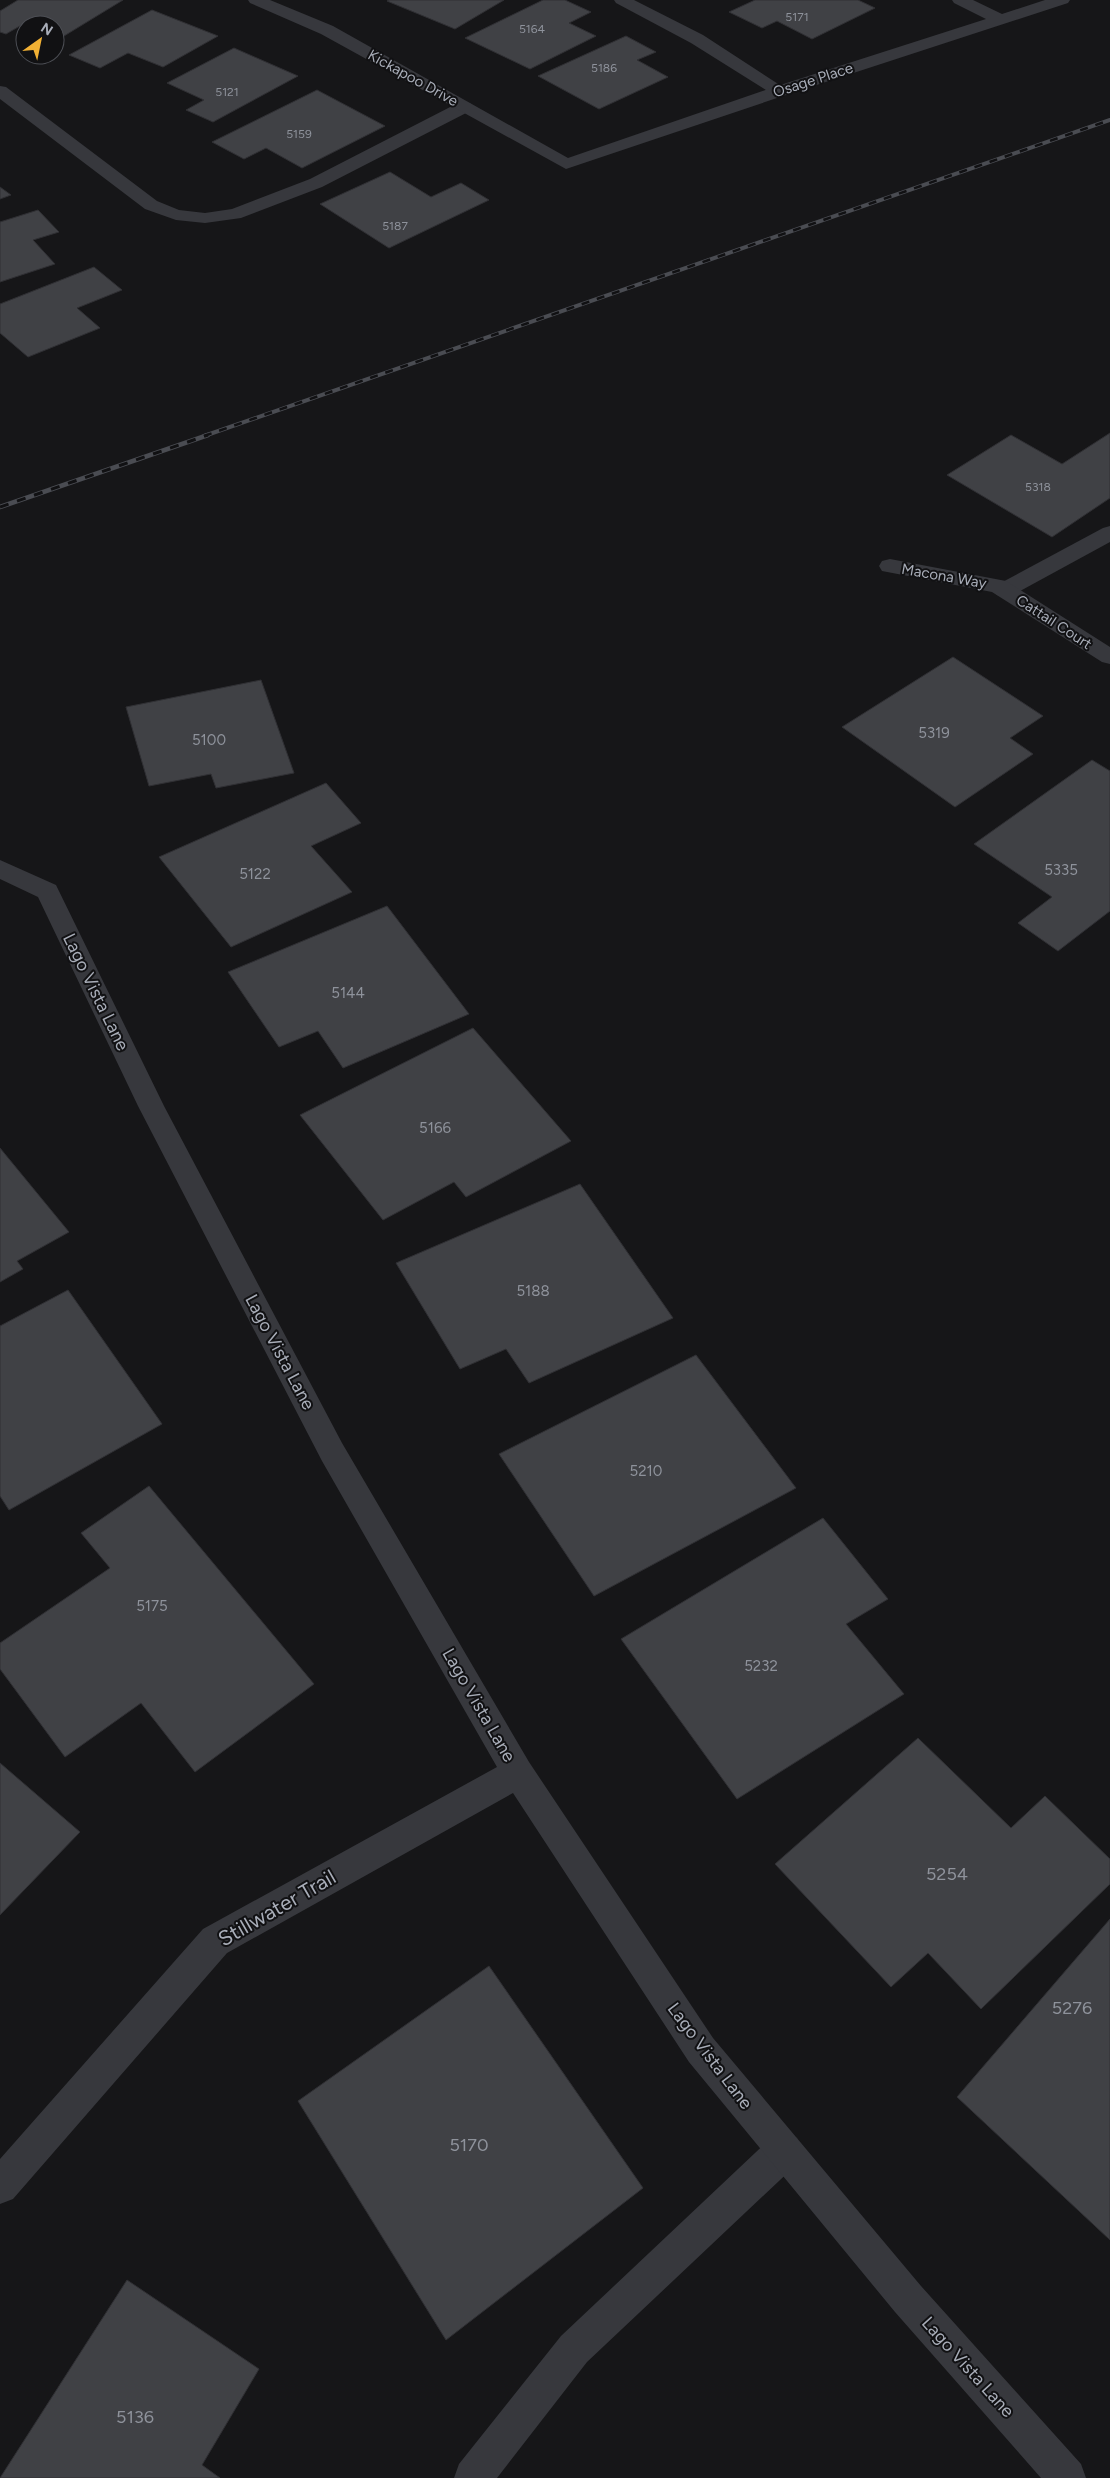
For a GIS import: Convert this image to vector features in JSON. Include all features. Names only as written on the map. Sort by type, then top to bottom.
[{"type":"street","name":"Kickapoo Drive","points":[[256,0],[328,30],[566,164]]},
{"type":"street","points":[[622,0],[697,39],[780,91]]},
{"type":"street","points":[[960,0],[1001,20]]},
{"type":"street","name":"Osage Place","points":[[566,164],[780,91],[1062,0]]},
{"type":"street","points":[[0,91],[151,205],[176,215],[205,218],[235,214],[316,183],[464,107]]},
{"type":"street","points":[[1001,588],[1110,533]]},
{"type":"street","name":"Macona Way","points":[[890,566],[1001,588]]},
{"type":"street","name":"Cattail Court","points":[[1001,588],[1110,657]]},
{"type":"street","name":"Lago Vista Lane","points":[[0,869],[47,891],[151,1106],[332,1452],[518,1773],[701,2050],[908,2299],[1067,2478]]},
{"type":"street","name":"Stillwater Trail","points":[[0,2186],[215,1941],[518,1773]]},
{"type":"street","points":[[473,2478],[574,2349],[784,2151]]},
{"type":"building","points":[[18,0],[123,0],[65,35],[65,15],[15,15],[15,29],[6,34],[0,32],[0,11]]},
{"type":"building","points":[[504,0],[455,29],[387,1]]},
{"type":"building","points":[[543,0],[565,0],[591,12],[569,23],[596,36],[530,69],[465,38]]},
{"type":"building","points":[[755,0],[858,0],[875,8],[812,39],[777,21],[762,28],[729,12]]},
{"type":"building","points":[[152,10],[218,36],[163,67],[128,53],[100,68],[69,55]]},
{"type":"building","points":[[626,36],[656,52],[637,60],[668,77],[599,109],[538,76]]},
{"type":"building","points":[[234,48],[298,76],[213,122],[186,110],[204,100],[167,83]]},
{"type":"building","points":[[317,90],[385,126],[302,168],[266,148],[244,159],[212,142]]},
{"type":"building","points":[[390,172],[431,197],[461,183],[489,200],[389,248],[320,204]]},
{"type":"building","points":[[0,187],[11,195],[0,199]]},
{"type":"building","points":[[38,210],[59,232],[33,240],[55,264],[0,282],[0,222]]},
{"type":"building","points":[[94,267],[122,290],[77,308],[100,328],[28,357],[0,333],[0,304]]},
{"type":"building","points":[[1110,433],[1110,498],[1052,537],[947,475],[1011,435],[1062,464]]},
{"type":"building","points":[[953,657],[1043,716],[1010,738],[1033,754],[955,807],[842,727]]},
{"type":"building","points":[[261,680],[294,773],[216,788],[211,774],[149,786],[126,707]]},
{"type":"building","points":[[1092,760],[1110,771],[1110,911],[1058,951],[1018,923],[1052,897],[974,844]]},
{"type":"building","points":[[326,783],[361,823],[311,846],[352,892],[231,947],[159,857]]},
{"type":"building","points":[[387,906],[469,1014],[343,1068],[318,1031],[279,1047],[228,972]]},
{"type":"building","points":[[473,1028],[571,1141],[466,1197],[454,1182],[383,1220],[300,1115]]},
{"type":"building","points":[[0,1148],[69,1232],[17,1261],[23,1269],[0,1282]]},
{"type":"building","points":[[580,1184],[673,1318],[529,1383],[506,1349],[460,1369],[396,1263]]},
{"type":"building","points":[[68,1290],[162,1424],[9,1510],[0,1496],[0,1326]]},
{"type":"building","points":[[696,1355],[796,1488],[594,1596],[499,1454]]},
{"type":"building","points":[[149,1486],[314,1684],[195,1772],[141,1703],[65,1757],[0,1669],[0,1643],[110,1568],[81,1533]]},
{"type":"building","points":[[823,1518],[888,1599],[846,1624],[904,1694],[737,1799],[621,1639]]},
{"type":"building","points":[[918,1738],[1011,1828],[1045,1796],[1110,1859],[1110,1884],[981,2009],[928,1953],[891,1987],[775,1864]]},
{"type":"building","points":[[0,1763],[80,1832],[0,1915]]},
{"type":"building","points":[[1110,1919],[1110,2240],[957,2097]]},
{"type":"building","points":[[489,1966],[643,2188],[446,2340],[298,2101]]},
{"type":"building","points":[[127,2280],[259,2369],[202,2465],[220,2478],[0,2478]]},
{"type":"railway","points":[[204,436],[1110,120]]},
{"type":"railway","points":[[0,507],[208,435]]}]
